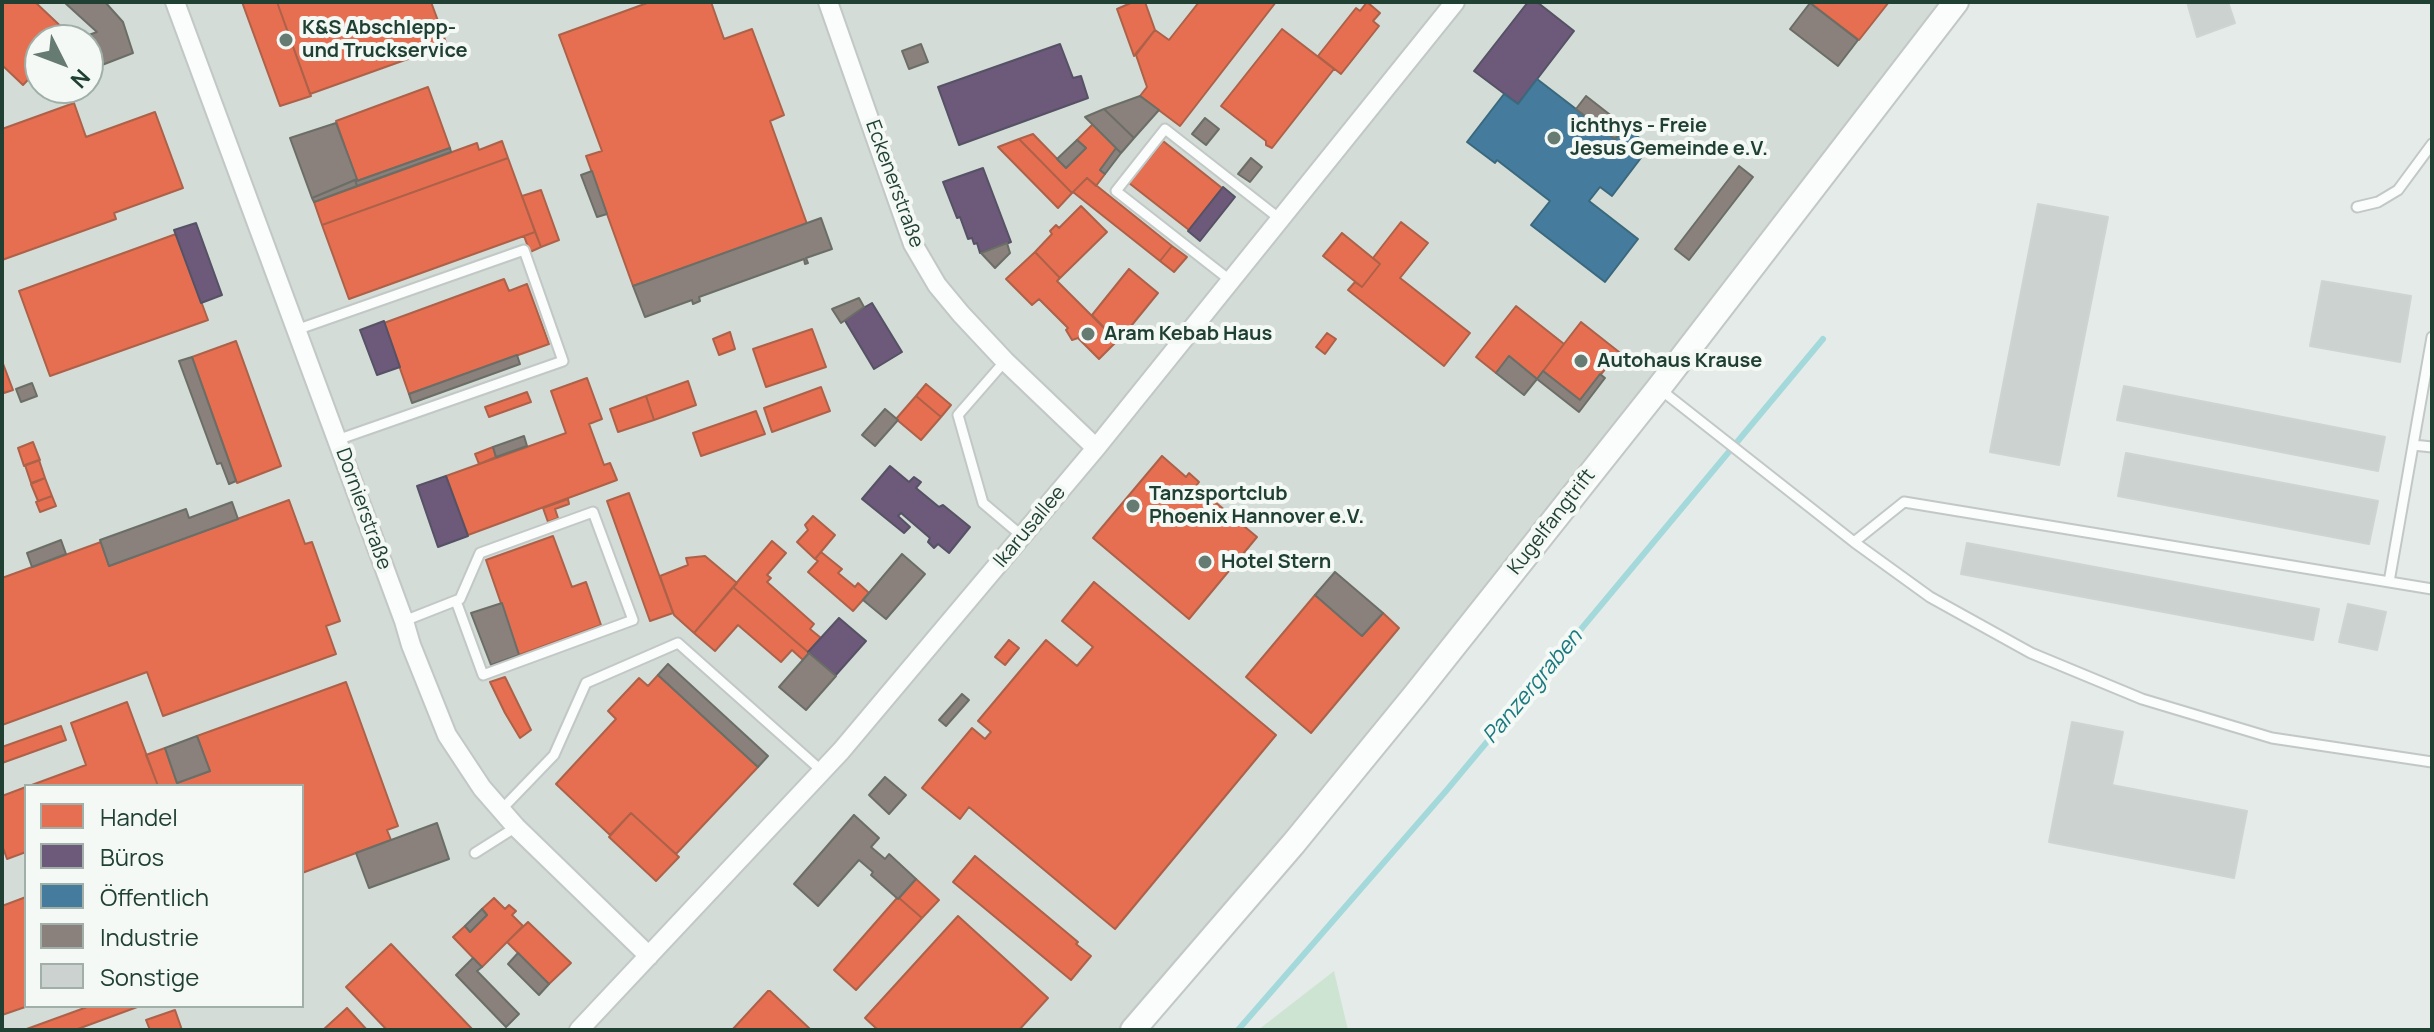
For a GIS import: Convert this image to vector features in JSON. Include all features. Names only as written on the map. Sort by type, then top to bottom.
[{"type":"street","name":"Dornierstraße","points":[[175,2],[411,645],[447,735],[482,788],[516,827],[649,956]]},
{"type":"street","name":"Eckenerstraße","points":[[828,2],[913,244],[937,285],[1005,361],[1096,448]]},
{"type":"street","name":"Ikarusallee","points":[[579,1030],[823,772],[1096,448],[1455,2]]},
{"type":"street","name":"Kugelfangtrift","points":[[1133,1030],[1294,843],[1405,707],[1658,389],[1956,2]]},
{"type":"lane","points":[[1231,281],[1116,191],[1165,129],[1280,219]]},
{"type":"lane","points":[[2357,207],[2378,202],[2398,190],[2432,144]]},
{"type":"lane","points":[[296,330],[524,250],[563,361],[337,440]]},
{"type":"lane","points":[[2389,582],[2432,337]]},
{"type":"lane","points":[[1005,361],[958,415],[983,503],[1022,536]]},
{"type":"lane","points":[[1658,389],[1854,542],[1930,597],[2031,653],[2142,699],[2272,738],[2432,762]]},
{"type":"lane","points":[[2413,445],[2432,447]]},
{"type":"lane","points":[[1854,542],[1904,502],[2432,589]]},
{"type":"lane","points":[[404,621],[460,599],[480,553],[593,512],[633,620],[483,675],[456,601]]},
{"type":"lane","points":[[501,810],[554,755],[586,683],[678,643],[823,772]]},
{"type":"lane","points":[[475,853],[516,827]]},
{"type":"shaded area","points":[[2,2],[1956,2],[1133,1030],[2,1030]]},
{"type":"green space","points":[[1334,971],[1348,1030],[1258,1030]]},
{"type":"building: Handel","points":[[2,2],[35,2],[58,24],[24,24],[23,85],[2,65]]},
{"type":"building: Handel","points":[[242,2],[277,2],[311,96],[280,106]]},
{"type":"building: Handel","points":[[277,2],[431,2],[447,45],[310,94]]},
{"type":"building: Handel","points":[[650,2],[711,2],[724,39],[752,29],[784,115],[770,121],[807,224],[633,286],[586,156],[602,151],[559,35]]},
{"type":"building: Handel","points":[[1133,2],[1145,2],[1155,30],[1134,56],[1117,9]]},
{"type":"building: Handel","points":[[1199,2],[1276,2],[1180,126],[1140,96],[1147,87],[1136,55],[1155,30],[1169,40]]},
{"type":"building: Handel","points":[[1367,2],[1380,13],[1373,21],[1379,26],[1341,74],[1318,56],[1356,8],[1360,11]]},
{"type":"building: Handel","points":[[1809,2],[1889,2],[1859,40]]},
{"type":"building: Handel","points":[[1282,29],[1334,69],[1272,148],[1221,106]]},
{"type":"building: Handel","points":[[428,87],[450,148],[357,181],[336,121]]},
{"type":"building: Handel","points":[[74,104],[86,137],[155,112],[183,188],[114,213],[116,219],[2,260],[2,129]]},
{"type":"building: Handel","points":[[1093,124],[1117,148],[1100,170],[1105,174],[1096,186],[1087,178],[1072,193],[1019,139],[1033,134],[1066,168],[1086,148],[1077,140]]},
{"type":"building: Handel","points":[[1019,139],[1072,193],[1058,208],[998,147]]},
{"type":"building: Handel","points":[[502,141],[508,158],[322,225],[314,202],[477,143],[479,150]]},
{"type":"building: Handel","points":[[1163,141],[1222,188],[1189,230],[1129,183]]},
{"type":"building: Handel","points":[[508,158],[535,232],[349,299],[322,225]]},
{"type":"building: Handel","points":[[1087,178],[1172,246],[1160,261],[1073,192]]},
{"type":"building: Handel","points":[[541,190],[559,240],[541,247],[522,196]]},
{"type":"building: Handel","points":[[1081,206],[1107,232],[1060,278],[1035,252],[1056,225],[1059,228]]},
{"type":"building: Handel","points":[[1401,222],[1428,243],[1400,278],[1470,333],[1444,366],[1348,290],[1355,282],[1362,287],[1380,264],[1373,258]]},
{"type":"building: Handel","points":[[535,232],[541,247],[530,252],[524,236]]},
{"type":"building: Handel","points":[[1342,233],[1380,264],[1362,287],[1323,256]]},
{"type":"building: Handel","points":[[176,234],[208,320],[50,376],[19,291]]},
{"type":"building: Handel","points":[[1172,246],[1187,257],[1174,272],[1160,261]]},
{"type":"building: Handel","points":[[1035,252],[1060,278],[1057,281],[1117,341],[1099,359],[1078,338],[1072,340],[1066,330],[1068,328],[1039,299],[1032,305],[1006,279]]},
{"type":"building: Handel","points":[[1129,269],[1158,293],[1118,342],[1092,315]]},
{"type":"building: Handel","points":[[504,279],[509,291],[527,284],[549,344],[409,394],[384,323]]},
{"type":"building: Handel","points":[[1516,306],[1564,344],[1537,379],[1509,356],[1496,373],[1476,357]]},
{"type":"building: Handel","name":"Autohaus Krause","points":[[1581,322],[1619,352],[1580,400],[1543,371]]},
{"type":"building: Handel","points":[[812,329],[826,367],[766,387],[753,349]]},
{"type":"building: Handel","points":[[730,332],[735,349],[719,355],[713,339]]},
{"type":"building: Handel","points":[[1327,333],[1336,339],[1325,354],[1316,347]]},
{"type":"building: Handel","points":[[236,341],[281,466],[237,483],[192,357]]},
{"type":"building: Handel","points":[[2,361],[13,390],[4,393],[2,387]]},
{"type":"building: Handel","points":[[587,378],[602,419],[589,424],[604,465],[610,463],[617,480],[468,535],[446,476],[566,433],[551,391]]},
{"type":"building: Handel","points":[[688,381],[696,405],[654,420],[646,396]]},
{"type":"building: Handel","points":[[926,384],[951,405],[941,417],[916,396]]},
{"type":"building: Handel","points":[[821,387],[830,411],[772,432],[764,408]]},
{"type":"building: Handel","points":[[527,392],[531,402],[489,417],[485,407]]},
{"type":"building: Handel","points":[[646,396],[654,420],[618,432],[610,409]]},
{"type":"building: Handel","points":[[916,396],[941,417],[921,440],[896,419]]},
{"type":"building: Handel","points":[[756,411],[765,434],[701,456],[693,433]]},
{"type":"building: Handel","points":[[33,442],[40,460],[24,466],[18,448]]},
{"type":"building: Handel","points":[[493,447],[496,457],[479,464],[475,454]]},
{"type":"building: Handel","points":[[1162,456],[1186,477],[1189,473],[1199,482],[1196,486],[1257,537],[1189,619],[1093,538]]},
{"type":"building: Handel","points":[[39,460],[45,478],[31,483],[25,465]]},
{"type":"building: Handel","points":[[45,478],[52,496],[38,501],[31,484]]},
{"type":"building: Handel","points":[[629,493],[673,613],[650,621],[607,501]]},
{"type":"building: Handel","points":[[52,496],[56,506],[40,512],[36,502]]},
{"type":"building: Handel","points":[[568,499],[569,504],[555,509],[558,518],[548,522],[543,508]]},
{"type":"building: Handel","points":[[289,500],[305,544],[312,542],[340,621],[326,626],[336,654],[163,716],[147,672],[2,725],[2,578],[101,542],[109,566]]},
{"type":"building: Handel","points":[[813,516],[835,535],[815,559],[797,542],[808,530],[805,525]]},
{"type":"building: Handel","points":[[553,536],[572,587],[586,582],[601,625],[519,655],[486,560]]},
{"type":"building: Handel","points":[[772,541],[786,553],[767,575],[771,578],[767,582],[814,624],[810,629],[821,638],[808,652],[733,587]]},
{"type":"building: Handel","points":[[821,552],[842,569],[838,573],[855,587],[858,583],[869,593],[853,611],[808,572]]},
{"type":"building: Handel","points":[[705,556],[737,583],[694,633],[674,615],[660,576],[688,565],[686,558]]},
{"type":"building: Handel","points":[[1094,582],[1276,735],[1115,929],[969,807],[960,819],[922,788],[972,728],[985,739],[991,732],[978,721],[1046,640],[1077,666],[1093,647],[1062,621]]},
{"type":"building: Handel","points":[[733,587],[809,653],[803,660],[792,650],[781,662],[738,625],[715,651],[694,633]]},
{"type":"building: Handel","points":[[1315,595],[1362,636],[1383,613],[1399,628],[1311,733],[1246,677]]},
{"type":"building: Handel","points":[[1009,640],[1019,648],[1005,665],[995,657]]},
{"type":"building: Handel","points":[[658,675],[758,767],[676,854],[631,813],[610,835],[556,784],[616,719],[608,711],[639,678],[648,686]]},
{"type":"building: Handel","points":[[505,677],[531,730],[520,738],[490,682]]},
{"type":"building: Handel","points":[[346,682],[398,826],[387,830],[391,840],[304,872],[304,784],[157,784],[146,755],[165,748],[177,783],[210,771],[197,736]]},
{"type":"building: Handel","points":[[127,702],[157,784],[34,784],[86,765],[71,723]]},
{"type":"building: Handel","points":[[61,726],[66,740],[2,763],[2,747]]},
{"type":"building: Handel","points":[[885,782],[900,795],[892,805],[877,791]]},
{"type":"building: Handel","points":[[24,788],[24,853],[7,859],[2,845],[2,796]]},
{"type":"building: Handel","points":[[631,813],[679,857],[656,881],[609,837]]},
{"type":"building: Handel","points":[[975,856],[1091,956],[1071,980],[953,882]]},
{"type":"building: Handel","points":[[916,879],[939,900],[922,918],[899,898]]},
{"type":"building: Handel","points":[[24,898],[24,1007],[2,1015],[2,906]]},
{"type":"building: Handel","points":[[494,898],[505,909],[509,905],[516,911],[512,915],[523,926],[482,967],[453,937],[465,926],[470,932],[487,915],[482,909]]},
{"type":"building: Handel","points":[[897,898],[922,918],[856,990],[834,970]]},
{"type":"building: Handel","points":[[958,916],[1048,998],[1019,1030],[878,1030],[865,1018]]},
{"type":"building: Handel","points":[[528,922],[571,963],[549,984],[507,942]]},
{"type":"building: Handel","points":[[391,944],[473,1030],[387,1030],[346,987]]},
{"type":"building: Handel","points":[[770,991],[811,1030],[732,1030]]},
{"type":"building: Handel","points":[[84,1008],[135,1008],[75,1030],[24,1030]]},
{"type":"building: Handel","points":[[347,1008],[367,1030],[323,1030]]},
{"type":"building: Handel","points":[[175,1010],[182,1030],[150,1030],[146,1020]]},
{"type":"building: Büros","points":[[1528,2],[1537,2],[1574,31],[1518,104],[1474,71]]},
{"type":"building: Büros","points":[[1060,44],[1073,78],[1081,76],[1088,98],[959,145],[938,87]]},
{"type":"building: Büros","points":[[983,168],[1011,242],[980,253],[977,243],[974,244],[972,238],[968,239],[960,217],[957,218],[943,182]]},
{"type":"building: Büros","points":[[1223,187],[1235,197],[1200,241],[1188,231]]},
{"type":"building: Büros","points":[[196,223],[222,295],[201,303],[174,230]]},
{"type":"building: Büros","points":[[872,303],[902,352],[874,369],[844,319]]},
{"type":"building: Büros","points":[[384,321],[400,367],[377,375],[360,330]]},
{"type":"building: Büros","points":[[890,466],[909,482],[914,477],[921,482],[916,488],[970,527],[949,553],[938,544],[934,548],[928,542],[930,538],[901,513],[898,516],[910,527],[904,533],[862,499]]},
{"type":"building: Büros","points":[[446,476],[468,536],[438,547],[417,486]]},
{"type":"building: Büros","points":[[839,618],[866,641],[835,676],[808,652]]},
{"type":"building: Öffentlich","points":[[1537,79],[1615,139],[1625,127],[1650,146],[1612,196],[1600,187],[1589,201],[1638,239],[1605,282],[1531,225],[1550,201],[1497,160],[1495,163],[1467,142],[1504,94],[1518,104]]},
{"type":"building: Industrie","points":[[64,2],[105,2],[123,22],[133,53],[104,64],[104,24],[88,24]]},
{"type":"building: Industrie","points":[[1810,3],[1858,40],[1838,66],[1790,29]]},
{"type":"building: Industrie","points":[[921,44],[928,62],[909,69],[902,51]]},
{"type":"building: Industrie","points":[[1140,96],[1159,110],[1134,138],[1104,109]]},
{"type":"building: Industrie","points":[[1586,96],[1627,128],[1615,139],[1576,109]]},
{"type":"building: Industrie","points":[[1104,109],[1134,138],[1121,153],[1085,117]]},
{"type":"building: Industrie","points":[[1205,118],[1219,129],[1206,145],[1192,134]]},
{"type":"building: Industrie","points":[[336,123],[357,179],[312,198],[290,138]]},
{"type":"building: Industrie","points":[[1077,140],[1086,148],[1066,168],[1057,159]]},
{"type":"building: Industrie","points":[[450,148],[451,152],[357,186],[355,180]]},
{"type":"building: Industrie","points":[[1116,148],[1121,153],[1105,174],[1100,170]]},
{"type":"building: Industrie","points":[[1251,158],[1262,167],[1250,182],[1238,174]]},
{"type":"building: Industrie","points":[[1739,166],[1753,177],[1689,260],[1675,249]]},
{"type":"building: Industrie","points":[[592,171],[607,214],[597,217],[581,175]]},
{"type":"building: Industrie","points":[[355,180],[357,186],[314,202],[312,198]]},
{"type":"building: Industrie","points":[[821,218],[832,249],[806,258],[808,263],[805,264],[804,259],[699,297],[700,301],[693,304],[692,300],[645,317],[633,286]]},
{"type":"building: Industrie","points":[[1007,243],[1010,253],[995,268],[981,253]]},
{"type":"building: Industrie","points":[[859,298],[864,307],[841,323],[832,309]]},
{"type":"building: Industrie","points":[[517,355],[520,364],[412,403],[409,394]]},
{"type":"building: Industrie","points":[[1509,356],[1537,379],[1524,395],[1496,373]]},
{"type":"building: Industrie","points":[[192,357],[236,481],[229,484],[221,463],[217,464],[179,361]]},
{"type":"building: Industrie","points":[[1543,371],[1580,400],[1600,374],[1605,378],[1579,412],[1537,379]]},
{"type":"building: Industrie","points":[[32,383],[37,396],[21,402],[16,389]]},
{"type":"building: Industrie","points":[[885,409],[898,420],[875,446],[862,435]]},
{"type":"building: Industrie","points":[[524,436],[527,446],[496,457],[493,447]]},
{"type":"building: Industrie","points":[[232,502],[238,519],[109,566],[100,540],[186,509],[189,518]]},
{"type":"building: Industrie","points":[[61,540],[66,554],[32,567],[27,553]]},
{"type":"building: Industrie","points":[[902,554],[925,574],[886,619],[863,600]]},
{"type":"building: Industrie","points":[[1335,572],[1383,613],[1362,636],[1315,595]]},
{"type":"building: Industrie","points":[[502,603],[519,655],[491,665],[471,613]]},
{"type":"building: Industrie","points":[[809,653],[836,676],[806,710],[779,687]]},
{"type":"building: Industrie","points":[[668,664],[768,756],[758,767],[658,675]]},
{"type":"building: Industrie","points":[[962,694],[969,700],[946,726],[939,720]]},
{"type":"building: Industrie","points":[[197,736],[210,771],[177,783],[165,748]]},
{"type":"building: Industrie","points":[[885,777],[906,795],[889,814],[869,795]]},
{"type":"building: Industrie","points":[[854,815],[879,838],[871,847],[885,859],[889,854],[916,879],[898,899],[859,860],[818,906],[794,884]]},
{"type":"building: Industrie","points":[[437,823],[449,859],[369,888],[356,853]]},
{"type":"building: Industrie","points":[[482,909],[487,915],[470,932],[465,926]]},
{"type":"building: Industrie","points":[[518,953],[549,984],[539,995],[508,964]]},
{"type":"building: Industrie","points":[[473,958],[482,967],[477,971],[519,1014],[506,1027],[456,975]]},
{"type":"building: Sonstige","points":[[2187,2],[2228,2],[2235,23],[2197,37]]},
{"type":"building: Sonstige","points":[[2038,204],[2108,217],[2059,465],[1990,452]]},
{"type":"building: Sonstige","points":[[2322,281],[2411,296],[2400,362],[2310,346]]},
{"type":"building: Sonstige","points":[[2124,386],[2385,437],[2378,471],[2117,420]]},
{"type":"building: Sonstige","points":[[2126,453],[2378,501],[2369,544],[2118,496]]},
{"type":"building: Sonstige","points":[[1967,543],[2319,609],[2313,640],[1961,574]]},
{"type":"building: Sonstige","points":[[2348,604],[2386,612],[2377,650],[2339,642]]},
{"type":"building: Sonstige","points":[[2072,722],[2123,732],[2112,785],[2247,811],[2234,878],[2049,842]]},
{"type":"waterway","name":"Panzergraben","points":[[1238,1030],[1446,791],[1823,339]]},
{"type":"place","name":"K&S Abschlepp- und Truckservice","points":[[286,40]]},
{"type":"place","name":"ichthys - Freie Jesus Gemeinde e.V.","points":[[1554,138]]},
{"type":"place","name":"Aram Kebab Haus","points":[[1088,334]]},
{"type":"place","name":"Autohaus Krause","points":[[1581,361]]},
{"type":"place","name":"Tanzsportclub Phoenix Hannover e.V.","points":[[1133,506]]},
{"type":"place","name":"Hotel Stern","points":[[1205,562]]}]
